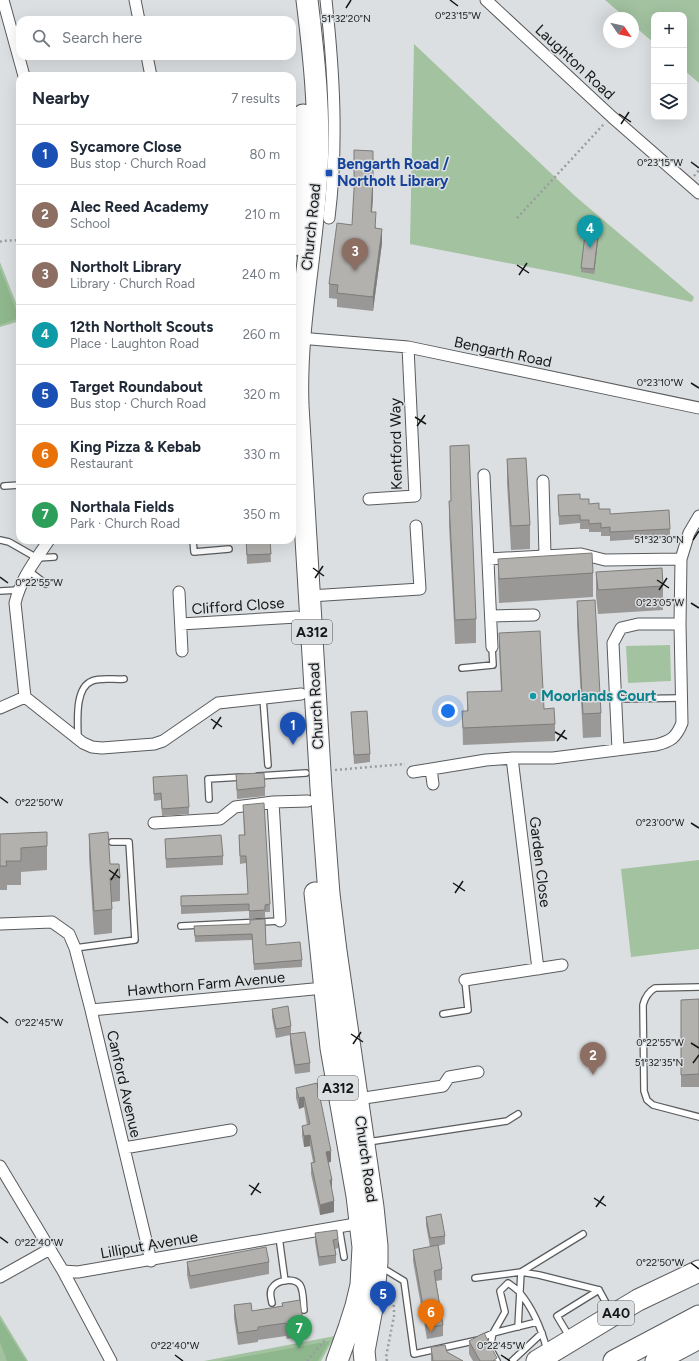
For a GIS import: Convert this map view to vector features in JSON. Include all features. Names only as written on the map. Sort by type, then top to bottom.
[{"type":"highway","name":"Church Road","points":[[293,0],[295,16]]},
{"type":"highway","name":"Church Road","points":[[307,0],[315,75],[318,149],[314,215],[299,338],[297,384],[321,788],[329,894],[375,1222],[384,1267],[373,1303],[364,1351],[365,1361]]},
{"type":"highway","name":"Church Road","points":[[296,30],[303,110],[302,169],[296,205]]},
{"type":"highway","name":"Church Road","points":[[292,544],[312,863],[324,988],[331,1048],[361,1223],[363,1247],[361,1284],[352,1321],[337,1361]]},
{"type":"highway","name":"A40","points":[[542,1358],[638,1300],[699,1271]]},
{"type":"highway","name":"A40","points":[[614,1361],[699,1316]]},
{"type":"highway","points":[[656,1361],[699,1338]]},
{"type":"street","points":[[3,0],[16,47]]},
{"type":"street","points":[[135,0],[138,16]]},
{"type":"street","name":"Church Road","points":[[326,0],[334,109],[334,170],[329,218]]},
{"type":"street","name":"Laughton Road","points":[[486,0],[612,117],[699,193]]},
{"type":"street","points":[[20,60],[23,72]]},
{"type":"street","points":[[147,60],[150,72]]},
{"type":"street","name":"Bengarth Road","points":[[299,338],[408,347],[699,408]]},
{"type":"street","name":"Kentford Way","points":[[369,500],[415,496],[408,347]]},
{"type":"street","points":[[484,475],[492,647]]},
{"type":"street","points":[[543,481],[545,555]]},
{"type":"street","points":[[413,772],[486,760],[512,758],[553,758],[656,745],[668,742],[678,734],[682,723],[680,624],[681,559],[689,534],[699,516]]},
{"type":"street","points":[[310,596],[420,589],[416,526]]},
{"type":"street","points":[[46,544],[28,571],[18,590],[15,603],[25,697],[83,743],[92,747],[102,748],[154,744],[163,741],[218,703],[301,694]]},
{"type":"street","points":[[488,559],[581,554],[605,560],[681,559]]},
{"type":"street","name":"Clifford Close","points":[[179,592],[182,651]]},
{"type":"street","points":[[491,616],[534,615]]},
{"type":"street","name":"Clifford Close","points":[[181,624],[297,617]]},
{"type":"street","points":[[618,750],[613,643],[621,628],[638,624],[680,624]]},
{"type":"street","points":[[0,708],[25,697]]},
{"type":"street","name":"Garden Close","points":[[512,758],[538,969]]},
{"type":"street","points":[[431,769],[433,784]]},
{"type":"street","points":[[154,823],[220,819],[235,807],[273,802],[308,801]]},
{"type":"street","points":[[273,802],[280,921]]},
{"type":"street","name":"Canford Avenue","points":[[0,924],[52,922],[69,934],[75,948],[91,1010],[151,1260]]},
{"type":"street","points":[[465,980],[562,965]]},
{"type":"street","name":"Hawthorn Farm Avenue","points":[[91,1010],[324,988]]},
{"type":"street","points":[[358,1099],[443,1086],[449,1077],[478,1072]]},
{"type":"street","points":[[124,1148],[231,1130]]},
{"type":"street","points":[[0,1166],[63,1270],[111,1361]]},
{"type":"street","name":"Lilliput Avenue","points":[[63,1270],[78,1272],[361,1223]]},
{"type":"street","points":[[0,1277],[50,1249]]},
{"type":"lane","points":[[4,486],[16,485]]},
{"type":"lane","points":[[0,540],[9,542],[37,558],[54,557]]},
{"type":"lane","points":[[193,544],[194,552],[229,549]]},
{"type":"lane","points":[[28,571],[46,584]]},
{"type":"lane","points":[[0,591],[18,590]]},
{"type":"lane","points":[[462,668],[493,665],[492,647]]},
{"type":"lane","points":[[78,739],[79,699],[84,688],[91,681],[124,679]]},
{"type":"lane","points":[[263,698],[268,765]]},
{"type":"lane","points":[[616,699],[682,698]]},
{"type":"lane","points":[[253,776],[306,773]]},
{"type":"lane","points":[[209,799],[208,779],[245,777]]},
{"type":"lane","points":[[75,948],[135,940],[129,842],[112,842]]},
{"type":"lane","points":[[181,926],[280,921]]},
{"type":"lane","points":[[443,1014],[468,1010],[465,980]]},
{"type":"lane","points":[[699,987],[655,988],[650,991],[645,998],[643,1005],[644,1091],[647,1100],[653,1105],[699,1117]]},
{"type":"lane","points":[[364,1143],[506,1121],[518,1114]]},
{"type":"lane","points":[[339,1227],[344,1257]]},
{"type":"lane","points":[[521,1272],[583,1234]]},
{"type":"lane","points":[[279,1237],[285,1281]]},
{"type":"lane","points":[[384,1267],[404,1281],[414,1354],[478,1340],[493,1333],[537,1322]]},
{"type":"lane","points":[[518,1327],[521,1272]]},
{"type":"lane","points":[[475,1278],[521,1272],[599,1290],[613,1315]]},
{"type":"lane","points":[[272,1303],[270,1292],[272,1288],[279,1282],[296,1282],[301,1287],[304,1310]]},
{"type":"lane","points":[[497,1361],[490,1348],[493,1333],[505,1312],[500,1291],[508,1283],[520,1292],[542,1333],[542,1358]]},
{"type":"lane","points":[[571,1340],[557,1316],[599,1290]]},
{"type":"lane","points":[[512,1361],[542,1333]]},
{"type":"path","points":[[517,218],[612,117]]},
{"type":"path","points":[[0,242],[16,240]]},
{"type":"path","points":[[330,770],[411,764],[413,772]]},
{"type":"path","points":[[384,1267],[394,1308],[392,1329],[386,1357],[387,1361]]},
{"type":"path","points":[[306,1361],[321,1346],[329,1335]]},
{"type":"green space","points":[[605,0],[699,0],[699,83],[687,73],[687,12],[651,12],[651,40],[639,30],[639,12],[619,12]]},
{"type":"green space","points":[[414,44],[575,196],[694,297],[692,302],[570,275],[410,244]]},
{"type":"green space","points":[[0,262],[16,303],[16,322],[0,327]]},
{"type":"green space","points":[[0,268],[16,310],[16,319],[0,325]]},
{"type":"green space","points":[[670,645],[671,681],[628,683],[626,646]]},
{"type":"green space","points":[[699,860],[699,949],[631,957],[621,869]]},
{"type":"green space","points":[[0,1315],[28,1361],[0,1361]]},
{"type":"green space","points":[[0,1319],[26,1361],[7,1361],[0,1342]]},
{"type":"green space","points":[[335,1336],[321,1361],[204,1361]]},
{"type":"green space","points":[[330,1341],[318,1361],[221,1361]]},
{"type":"building","points":[[354,150],[373,151],[371,212],[376,212],[375,228],[382,229],[373,297],[337,293],[338,285],[329,284],[337,223],[352,225]]},
{"type":"building","points":[[587,218],[600,219],[594,269],[581,268]]},
{"type":"building","points":[[469,445],[476,619],[455,620],[449,501],[451,501],[450,446]]},
{"type":"building","points":[[526,458],[530,525],[511,526],[507,459]]},
{"type":"building","points":[[580,494],[580,499],[589,499],[589,504],[599,503],[599,509],[610,509],[610,514],[669,510],[670,529],[610,532],[610,527],[601,528],[601,523],[589,524],[589,520],[580,520],[580,515],[559,516],[558,495]]},
{"type":"building","points":[[246,544],[270,544],[271,554],[247,555]]},
{"type":"building","points":[[592,553],[593,573],[499,579],[498,559]]},
{"type":"building","points":[[662,568],[663,586],[598,590],[596,572]]},
{"type":"building","points":[[595,600],[601,713],[583,714],[577,601]]},
{"type":"building","name":"Moorlands Court","points":[[540,631],[544,709],[554,708],[555,724],[463,728],[462,711],[468,711],[467,692],[502,691],[499,633]]},
{"type":"building","points":[[367,711],[370,754],[354,755],[351,712]]},
{"type":"building","points":[[264,773],[265,787],[237,790],[236,774]]},
{"type":"building","points":[[187,775],[189,807],[162,809],[161,793],[154,794],[153,777]]},
{"type":"building","points":[[264,803],[270,904],[265,905],[265,910],[249,911],[249,904],[181,906],[181,896],[248,894],[246,856],[240,856],[239,835],[245,835],[243,805]]},
{"type":"building","points":[[47,832],[47,846],[21,848],[21,861],[6,861],[7,866],[0,866],[0,834]]},
{"type":"building","points":[[108,832],[110,864],[119,864],[120,877],[110,878],[112,909],[94,911],[89,834]]},
{"type":"building","points":[[221,835],[223,856],[166,859],[165,839]]},
{"type":"building","points":[[265,919],[266,945],[300,942],[302,960],[254,964],[252,934],[195,936],[194,926],[250,924],[250,920]]},
{"type":"building","points":[[699,999],[699,1074],[681,1075],[681,1000]]},
{"type":"building","points":[[288,1006],[291,1026],[276,1029],[272,1009]]},
{"type":"building","points":[[305,1032],[310,1063],[295,1065],[290,1034]]},
{"type":"building","points":[[317,1083],[331,1151],[326,1152],[332,1180],[330,1180],[334,1201],[320,1205],[311,1163],[315,1162],[310,1135],[304,1136],[302,1126],[310,1124],[304,1097],[299,1098],[296,1088]]},
{"type":"building","points":[[441,1214],[445,1236],[430,1238],[426,1217]]},
{"type":"building","points":[[337,1230],[338,1239],[333,1240],[336,1255],[319,1257],[315,1233]]},
{"type":"building","points":[[438,1245],[442,1269],[434,1271],[443,1325],[427,1328],[413,1250]]},
{"type":"building","points":[[266,1247],[269,1262],[190,1276],[187,1262]]},
{"type":"building","points":[[300,1300],[303,1323],[287,1326],[286,1323],[258,1327],[258,1330],[238,1333],[234,1305],[251,1303],[252,1311],[283,1306],[282,1303]]},
{"type":"building","points":[[484,1333],[497,1358],[493,1361],[480,1361],[469,1341]]},
{"type":"building","points":[[445,1345],[447,1352],[463,1361],[433,1361],[431,1347]]},
{"type":"place","name":"Bengarth Road / Northolt Library","points":[[329,173]]},
{"type":"place","name":"12th Northolt Scouts","points":[[590,248]]},
{"type":"place","name":"Northolt Library","points":[[355,271]]},
{"type":"place","name":"Moorlands Court","points":[[533,696]]},
{"type":"place","name":"Sycamore Close","points":[[293,745]]},
{"type":"place","name":"Alec Reed Academy","points":[[593,1075]]},
{"type":"place","name":"Target Roundabout","points":[[383,1314]]},
{"type":"place","name":"King Pizza & Kebab","points":[[431,1332]]},
{"type":"place","name":"Northala Fields","points":[[299,1348]]}]
